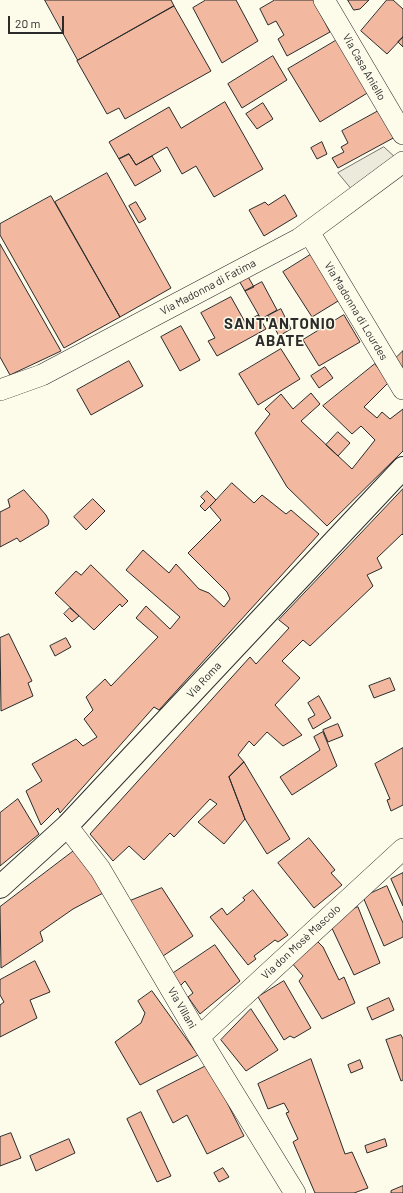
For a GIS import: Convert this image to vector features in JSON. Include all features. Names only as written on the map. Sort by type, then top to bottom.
[{"type":"main road","name":"Via Roma","points":[[0,887],[67,826],[403,468]]},
{"type":"street","name":"Via Casa Aniello","points":[[324,0],[403,134]]},
{"type":"street","name":"Via Madonna di Fatima","points":[[0,390],[42,375],[299,239],[403,162]]},
{"type":"street","name":"Via Madonna di Lourdes","points":[[309,232],[403,389]]},
{"type":"street","name":"Via Villani","points":[[67,826],[100,868],[199,1037],[295,1193]]},
{"type":"street","name":"Via don Mosè Mascolo","points":[[199,1037],[403,849]]},
{"type":"shaded area","points":[[384,147],[397,159],[353,191],[338,173]]},
{"type":"building","points":[[45,0],[171,0],[174,6],[78,60]]},
{"type":"building","points":[[206,0],[236,0],[258,41],[222,63],[193,8]]},
{"type":"building","points":[[275,0],[313,0],[330,32],[287,56],[278,39],[284,35],[276,21],[268,25],[260,9]]},
{"type":"building","points":[[348,0],[369,0],[360,9],[354,10]]},
{"type":"building","points":[[387,0],[393,0],[403,9],[403,37],[387,54],[361,31]]},
{"type":"building","points":[[174,6],[211,71],[125,119],[119,108],[107,114],[77,61]]},
{"type":"building","points":[[403,37],[403,47],[398,42]]},
{"type":"building","points":[[337,40],[369,92],[320,122],[288,69]]},
{"type":"building","points":[[273,56],[287,80],[242,108],[228,84]]},
{"type":"building","points":[[225,102],[263,169],[214,197],[196,166],[182,174],[167,147],[136,165],[129,154],[119,159],[109,142],[169,107],[181,128]]},
{"type":"building","points":[[263,103],[273,119],[257,129],[246,114]]},
{"type":"building","points":[[382,109],[397,136],[338,168],[332,158],[344,152],[341,147],[348,143],[342,131]]},
{"type":"building","points":[[322,142],[327,154],[317,159],[311,148]]},
{"type":"building","points":[[129,154],[136,165],[152,156],[161,171],[135,186],[119,159]]},
{"type":"building","points":[[107,173],[171,288],[120,317],[55,202]]},
{"type":"building","points":[[285,195],[297,216],[264,236],[249,210],[265,202],[268,205]]},
{"type":"building","points":[[51,196],[120,317],[64,348],[0,235],[0,224]]},
{"type":"building","points":[[136,202],[146,219],[139,223],[129,206]]},
{"type":"building","points":[[0,244],[61,351],[10,375],[0,357]]},
{"type":"building","points":[[315,252],[343,298],[312,317],[283,272]]},
{"type":"building","points":[[247,275],[254,287],[245,291],[238,279]]},
{"type":"building","points":[[262,282],[277,310],[261,319],[245,291]]},
{"type":"building","points":[[231,297],[245,322],[258,315],[266,329],[217,356],[208,341],[215,338],[201,313]]},
{"type":"building","points":[[281,309],[291,329],[279,336],[268,316]]},
{"type":"building","points":[[344,315],[360,342],[319,366],[303,340]]},
{"type":"building","points":[[181,326],[200,360],[180,371],[161,337]]},
{"type":"building","points":[[281,349],[300,379],[258,405],[239,374]]},
{"type":"building","points":[[403,351],[403,377],[393,361]]},
{"type":"building","points":[[129,361],[143,386],[91,415],[77,390]]},
{"type":"building","points":[[375,364],[389,382],[364,407],[377,418],[382,412],[390,419],[403,409],[403,451],[327,526],[287,487],[255,433],[270,414],[265,409],[281,394],[293,409],[311,393],[320,404],[301,421],[352,469],[375,440],[361,426],[352,434],[323,406]]},
{"type":"building","points":[[325,367],[333,378],[319,388],[311,376]]},
{"type":"building","points":[[338,432],[350,443],[338,456],[326,445]]},
{"type":"building","points":[[232,483],[254,503],[262,495],[286,514],[291,510],[319,534],[159,710],[154,707],[60,813],[58,808],[41,825],[26,791],[42,781],[32,764],[76,739],[83,746],[97,737],[84,719],[93,710],[86,697],[105,679],[111,686],[158,637],[136,618],[146,606],[170,629],[180,617],[126,570],[143,550],[169,573],[176,564],[199,589],[209,593],[224,607],[230,599],[227,592],[188,553],[221,520],[210,507]]},
{"type":"building","points":[[403,489],[403,535],[402,534],[377,558],[382,568],[367,575],[373,586],[310,646],[303,640],[282,661],[300,678],[275,705],[302,735],[283,746],[267,732],[254,746],[249,741],[238,755],[244,762],[229,777],[245,819],[224,844],[198,822],[217,804],[210,799],[174,837],[170,833],[144,860],[129,846],[113,861],[90,834],[250,657],[256,664],[289,628],[279,620]]},
{"type":"building","points":[[24,490],[46,515],[49,521],[48,525],[20,542],[17,538],[0,547],[0,512],[10,507],[8,500]]},
{"type":"building","points":[[207,491],[216,500],[205,511],[200,506],[205,501],[201,497]]},
{"type":"building","points":[[93,499],[105,511],[86,530],[74,517]]},
{"type":"building","points":[[91,565],[128,601],[122,607],[120,604],[94,630],[55,593],[76,571],[81,575]]},
{"type":"building","points":[[70,608],[79,616],[72,622],[64,614]]},
{"type":"building","points":[[9,634],[32,681],[28,683],[33,696],[1,711],[0,638]]},
{"type":"building","points":[[66,638],[71,647],[55,656],[50,646]]},
{"type":"building","points":[[390,678],[395,690],[374,698],[369,686]]},
{"type":"building","points":[[319,696],[331,718],[313,729],[308,719],[315,715],[308,703]]},
{"type":"building","points":[[338,724],[343,736],[328,742],[323,730]]},
{"type":"building","points":[[323,732],[337,766],[292,795],[280,777],[320,750],[314,737]]},
{"type":"building","points":[[403,748],[403,805],[391,811],[387,800],[390,799],[375,764]]},
{"type":"building","points":[[244,762],[290,839],[267,854],[245,819],[229,777]]},
{"type":"building","points":[[18,799],[39,834],[0,866],[0,813]]},
{"type":"building","points":[[309,838],[335,870],[331,873],[342,885],[314,908],[278,863]]},
{"type":"building","points":[[79,847],[105,892],[73,909],[40,932],[43,941],[1,968],[0,907]]},
{"type":"building","points":[[403,873],[403,906],[391,879]]},
{"type":"building","points":[[387,886],[403,923],[403,937],[384,946],[363,897]]},
{"type":"building","points":[[162,888],[193,936],[163,956],[130,901]]},
{"type":"building","points":[[253,890],[288,935],[278,942],[275,940],[254,956],[256,959],[248,965],[210,917],[222,908],[227,915],[245,900],[243,898]]},
{"type":"building","points":[[358,907],[380,963],[354,975],[330,924],[339,915]]},
{"type":"building","points":[[316,940],[323,947],[339,980],[344,977],[355,1003],[322,1019],[299,981],[303,976],[292,963]]},
{"type":"building","points":[[215,945],[240,981],[200,1014],[188,997],[193,993],[185,981],[180,986],[172,974]]},
{"type":"building","points":[[35,961],[50,992],[30,1000],[37,1018],[0,1037],[0,1005],[4,1002],[0,995],[0,980]]},
{"type":"building","points":[[284,981],[311,1028],[294,1038],[290,1036],[284,1040],[258,997]]},
{"type":"building","points":[[152,991],[198,1055],[140,1085],[115,1042],[141,1023],[145,1013],[138,1001]]},
{"type":"building","points":[[389,998],[394,1010],[372,1020],[367,1008]]},
{"type":"building","points":[[251,1009],[278,1050],[246,1071],[221,1040]]},
{"type":"building","points":[[401,1035],[403,1039],[403,1080],[401,1081],[386,1040]]},
{"type":"building","points":[[311,1059],[345,1154],[352,1152],[368,1188],[354,1193],[315,1193],[293,1142],[298,1139],[286,1113],[289,1112],[284,1103],[268,1109],[258,1084]]},
{"type":"building","points":[[360,1060],[363,1068],[351,1073],[348,1065]]},
{"type":"building","points":[[208,1065],[244,1136],[207,1154],[187,1115],[173,1123],[157,1091]]},
{"type":"building","points":[[141,1112],[171,1176],[157,1182],[127,1119]]},
{"type":"building","points":[[11,1133],[21,1158],[0,1166],[0,1137]]},
{"type":"building","points":[[69,1139],[75,1153],[36,1171],[30,1156]]},
{"type":"building","points":[[385,1139],[387,1146],[367,1153],[365,1146]]},
{"type":"building","points":[[223,1168],[229,1177],[219,1182],[214,1173]]},
{"type":"building","points":[[403,1186],[403,1193],[391,1193],[391,1191]]},
{"type":"district","name":"SANT'ANTONIO ABATE","points":[[280,332]]}]
